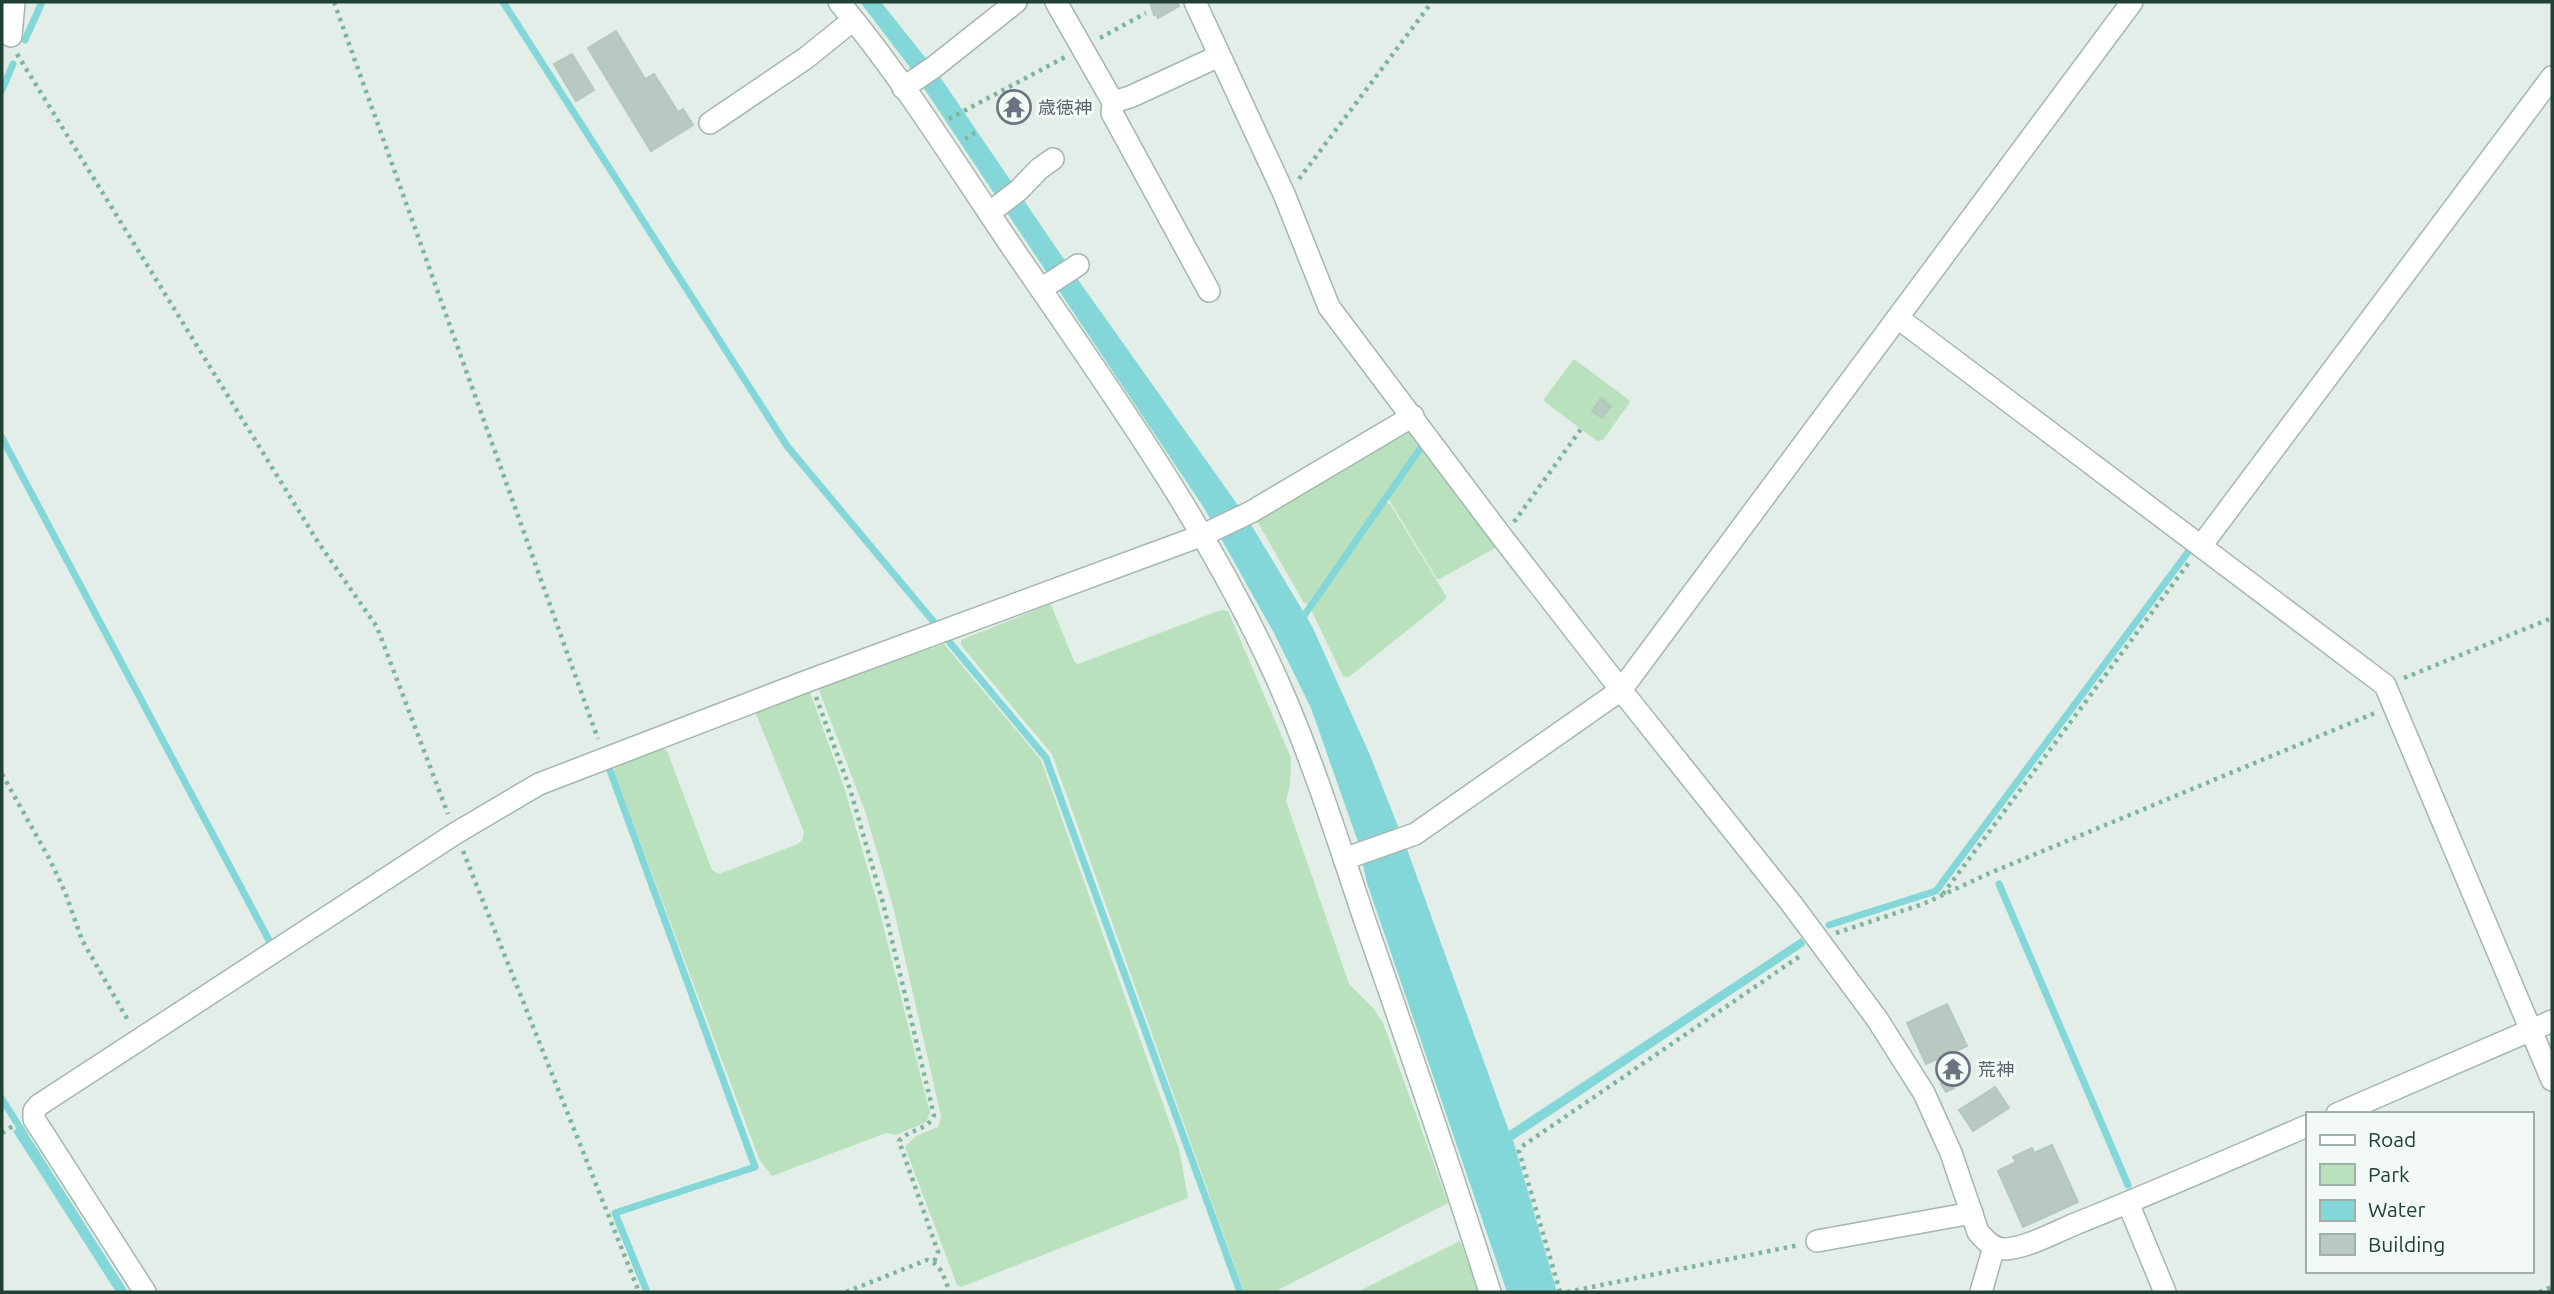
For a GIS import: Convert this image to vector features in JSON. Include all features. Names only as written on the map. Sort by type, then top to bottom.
[{"type":"street","points":[[11,36],[14,2]]},
{"type":"street","points":[[839,2],[907,85],[1045,286],[1208,533],[1276,677],[1349,857],[1490,1292]]},
{"type":"street","points":[[907,85],[1016,2]]},
{"type":"street","points":[[1056,2],[1113,102],[1112,113],[1209,291]]},
{"type":"street","points":[[1195,2],[1284,194],[1329,307],[1502,537],[1791,903],[1813,944],[1877,1019],[1924,1093],[1951,1153],[1978,1232],[1994,1247],[2003,1249],[2025,1244],[2306,1126]]},
{"type":"street","points":[[1349,857],[1415,834],[1621,690],[2132,2]]},
{"type":"street","points":[[710,123],[806,58],[853,20]]},
{"type":"street","points":[[1113,102],[1130,97],[1219,56]]},
{"type":"street","points":[[2198,543],[2552,77]]},
{"type":"street","points":[[993,210],[1053,159]]},
{"type":"street","points":[[1045,286],[1075,267]]},
{"type":"street","points":[[1898,318],[2385,685],[2552,1080]]},
{"type":"street","points":[[145,1292],[34,1119],[34,1111],[39,1105],[456,833],[539,784],[810,680],[1208,533],[1251,512],[1413,416]]},
{"type":"street","points":[[2342,1112],[2552,1021]]},
{"type":"street","points":[[2128,1203],[2165,1292]]},
{"type":"street","points":[[1817,1241],[1972,1213]]},
{"type":"street","points":[[1981,1292],[1994,1247]]},
{"type":"path","points":[[334,2],[605,759]]},
{"type":"path","points":[[1284,194],[1291,190],[1432,2]]},
{"type":"path","points":[[965,110],[1146,13]]},
{"type":"path","points":[[11,36],[19,58],[113,207],[213,374],[336,571],[354,592],[377,627],[639,1292]]},
{"type":"path","points":[[1502,537],[1581,429]]},
{"type":"path","points":[[1941,896],[2198,543]]},
{"type":"path","points":[[2385,685],[2552,618]]},
{"type":"path","points":[[810,680],[850,789],[883,903],[934,1115],[928,1125],[903,1136],[899,1141],[938,1252],[934,1262]]},
{"type":"path","points":[[1560,1292],[1518,1151],[1521,1147],[1813,944],[1941,896],[1990,873],[2392,706]]},
{"type":"path","points":[[2,774],[50,860],[82,940],[140,1041]]},
{"type":"path","points":[[1567,1292],[1817,1241]]},
{"type":"path","points":[[846,1292],[924,1261],[934,1262],[940,1268],[950,1292]]},
{"type":"path","points":[[2539,1292],[2552,1287]]},
{"type":"green space","points":[[1574,359],[1630,402],[1603,440],[1597,441],[1545,402],[1544,399]]},
{"type":"green space","points":[[1407,425],[1420,443],[1311,602],[1304,603],[1257,521],[1261,515]]},
{"type":"green space","points":[[1423,447],[1495,541],[1495,548],[1440,579],[1437,579],[1388,498]]},
{"type":"green space","points":[[1386,503],[1390,504],[1446,596],[1445,600],[1349,677],[1343,676],[1312,608]]},
{"type":"green space","points":[[1051,605],[1074,661],[1078,664],[1221,610],[1228,611],[1291,758],[1290,785],[1286,801],[1349,984],[1374,1009],[1383,1023],[1448,1203],[1274,1292],[1244,1292],[1052,754],[961,645],[961,640]]},
{"type":"green space","points":[[944,644],[1041,760],[1179,1149],[1188,1198],[961,1287],[957,1285],[905,1147],[916,1136],[938,1127],[941,1116],[893,906],[865,811],[819,690],[823,686]]},
{"type":"green space","points":[[806,691],[810,692],[845,790],[878,905],[930,1113],[926,1122],[896,1135],[886,1133],[772,1176],[759,1159],[614,772],[616,766],[664,749],[667,751],[712,870],[719,874],[798,844],[803,839],[804,832],[756,714],[757,711]]},
{"type":"green space","points":[[1460,1241],[1479,1292],[1357,1292]]},
{"type":"water","points":[[860,2],[881,2],[936,71],[1074,274],[1247,518],[1312,626],[1370,755],[1408,852],[1509,1131],[1801,938],[1805,943],[1513,1140],[1557,1292],[1507,1292],[1367,883],[1357,839],[1311,708],[1274,633],[1204,508],[909,66]]},
{"type":"water","points":[[22,1125],[128,1292],[116,1292],[13,1131]]},
{"type":"building","points":[[1150,2],[1177,2],[1179,6],[1158,18],[1154,15]]},
{"type":"building","points":[[616,31],[645,79],[654,74],[678,112],[683,109],[693,125],[651,151],[588,48]]},
{"type":"building","points":[[572,54],[594,90],[576,101],[554,64]]},
{"type":"building","name":"歳徳神","points":[[1016,97],[1023,112],[1013,117],[1005,103]]},
{"type":"building","points":[[1601,398],[1611,406],[1602,418],[1592,411]]},
{"type":"building","points":[[1947,1004],[1967,1046],[1926,1064],[1907,1023]]},
{"type":"building","points":[[1949,1079],[1954,1088],[1946,1092],[1941,1084]]},
{"type":"building","points":[[1995,1087],[2009,1108],[1973,1131],[1959,1110]]},
{"type":"building","points":[[2052,1145],[2078,1202],[2023,1227],[1998,1171],[2016,1162],[2013,1157],[2032,1148],[2034,1153]]},
{"type":"waterway","points":[[25,40],[42,2]]},
{"type":"waterway","points":[[503,2],[787,446],[938,627]]},
{"type":"waterway","points":[[2,90],[13,64]]},
{"type":"waterway","points":[[2,438],[271,944]]},
{"type":"waterway","points":[[1301,620],[1424,443]]},
{"type":"waterway","points":[[1829,925],[1936,891],[2194,544]]},
{"type":"waterway","points":[[946,638],[1046,758],[1240,1292]]},
{"type":"waterway","points":[[608,765],[755,1167],[615,1213],[647,1292]]},
{"type":"waterway","points":[[1999,884],[2128,1185]]},
{"type":"waterway","points":[[2,1099],[24,1134]]},
{"type":"place","name":"歳徳神","points":[[1014,107]]},
{"type":"place","name":"荒神","points":[[1953,1069]]}]
